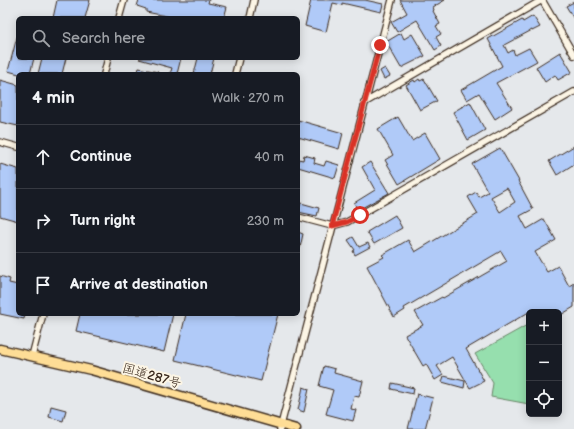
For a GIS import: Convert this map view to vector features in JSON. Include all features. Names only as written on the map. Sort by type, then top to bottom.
[{"type":"highway","name":"国道287号","points":[[0,348],[91,370],[280,427],[296,429]]},
{"type":"street","points":[[120,16],[124,0]]},
{"type":"street","points":[[250,16],[254,0]]},
{"type":"street","points":[[280,427],[390,0]]},
{"type":"street","points":[[364,103],[542,0],[574,55]]},
{"type":"street","points":[[104,72],[108,60]]},
{"type":"street","points":[[236,72],[238,60]]},
{"type":"street","points":[[300,218],[332,226],[347,222],[574,92]]},
{"type":"street","points":[[0,142],[16,146]]},
{"type":"street","points":[[32,356],[42,316]]},
{"type":"green space","points":[[526,326],[526,403],[491,397],[493,383],[475,354]]},
{"type":"building","points":[[57,0],[90,0],[86,16],[53,16]]},
{"type":"building","points":[[139,0],[209,0],[208,3],[227,7],[225,16],[166,16],[146,12],[146,9],[137,6]]},
{"type":"building","points":[[311,0],[365,0],[383,4],[381,12],[342,3],[342,5],[333,3],[326,32],[305,26]]},
{"type":"building","points":[[400,0],[445,0],[433,7],[433,11],[440,24],[436,26],[441,34],[436,37],[441,46],[435,50],[417,20],[397,32],[391,22],[407,13]]},
{"type":"building","points":[[574,2],[574,19],[566,6]]},
{"type":"building","points":[[533,16],[540,27],[504,45],[508,53],[513,50],[515,55],[529,48],[537,61],[496,83],[512,108],[495,119],[479,93],[467,100],[461,90],[502,66],[488,39],[522,20],[523,22]]},
{"type":"building","points":[[401,33],[404,39],[412,34],[425,56],[401,68],[386,42]]},
{"type":"building","points":[[16,41],[16,60],[34,60],[30,72],[16,73],[8,71]]},
{"type":"building","points":[[560,52],[572,72],[558,80],[555,75],[545,82],[536,67]]},
{"type":"building","points":[[42,60],[66,60],[62,72],[38,72]]},
{"type":"building","points":[[143,60],[180,60],[178,72],[171,72],[172,68]]},
{"type":"building","points":[[198,60],[214,60],[210,72],[194,72]]},
{"type":"building","points":[[139,68],[158,72],[138,72]]},
{"type":"building","points":[[385,68],[390,76],[384,79],[380,71]]},
{"type":"building","points":[[419,79],[420,81],[424,79],[437,101],[420,110],[406,85]]},
{"type":"building","points":[[0,80],[16,84],[16,126],[0,122]]},
{"type":"building","points":[[470,102],[485,130],[468,140],[453,112]]},
{"type":"building","points":[[398,117],[412,141],[425,133],[440,159],[399,184],[385,160],[393,155],[378,129]]},
{"type":"building","points":[[300,121],[343,133],[339,149],[300,138]]},
{"type":"building","points":[[574,146],[574,164],[557,175],[549,161]]},
{"type":"building","points":[[500,148],[533,209],[520,216],[527,229],[544,219],[556,240],[535,252],[547,272],[558,266],[569,286],[574,283],[574,307],[562,314],[562,309],[526,309],[526,314],[466,349],[484,381],[470,388],[452,357],[437,366],[443,375],[435,380],[426,364],[423,366],[405,335],[423,325],[415,312],[442,297],[443,298],[507,261],[501,251],[404,308],[405,310],[394,317],[367,266],[384,257],[382,255],[408,240],[415,252],[478,214],[468,197],[476,192],[479,197],[488,192],[472,164]],"holes":[[[507,188],[515,202],[500,212],[491,197]]]},
{"type":"building","points":[[304,155],[315,158],[314,163],[324,166],[326,161],[339,165],[335,178],[300,168],[300,159],[303,160]]},
{"type":"building","points":[[370,162],[389,193],[358,210],[354,203],[375,190],[362,167]]},
{"type":"building","points":[[0,164],[16,168],[16,220],[0,216]]},
{"type":"building","points":[[301,203],[319,208],[317,216],[300,212]]},
{"type":"building","points":[[395,215],[402,228],[374,244],[367,232]]},
{"type":"building","points":[[300,233],[303,234],[300,248]]},
{"type":"building","points":[[353,237],[359,247],[368,243],[370,247],[355,255],[353,251],[355,250],[348,240]]},
{"type":"building","points":[[0,276],[10,279],[9,283],[16,285],[16,316],[25,316],[24,319],[0,314]]},
{"type":"building","points":[[80,316],[173,316],[164,352],[76,331]]},
{"type":"building","points":[[186,316],[277,316],[261,381],[175,360]]},
{"type":"building","points":[[324,366],[335,369],[334,373],[363,381],[359,397],[354,396],[351,409],[356,410],[353,421],[326,414],[333,390],[319,386]]},
{"type":"building","points":[[444,376],[465,381],[464,388],[442,382]]},
{"type":"building","points":[[392,383],[414,388],[413,394],[391,389]]},
{"type":"building","points":[[303,387],[309,389],[304,412],[298,410]]},
{"type":"building","points":[[417,394],[433,398],[425,429],[408,429]]},
{"type":"building","points":[[51,406],[66,410],[63,421],[49,417]]},
{"type":"route","points":[[360,215],[347,222],[332,226],[380,45]]}]
